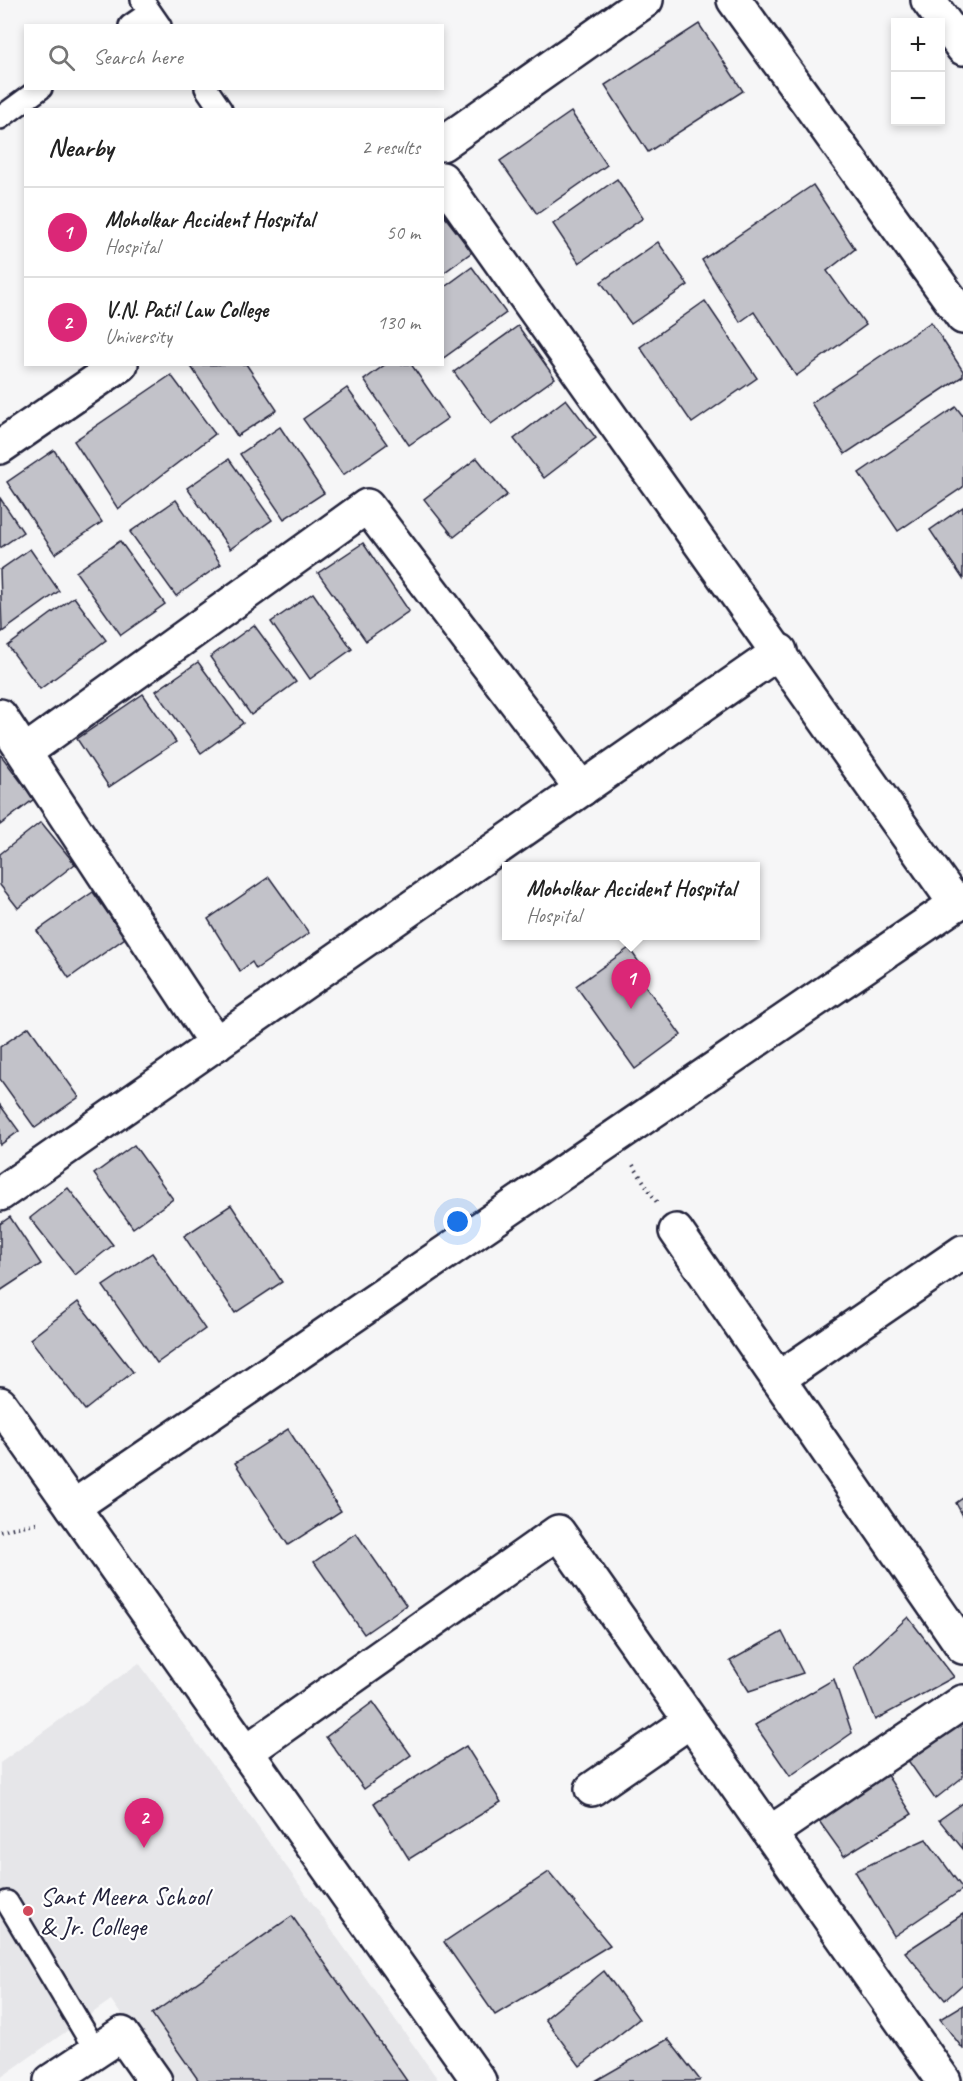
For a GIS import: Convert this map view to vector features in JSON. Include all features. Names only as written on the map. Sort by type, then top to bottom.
[{"type":"main road","points":[[444,143],[646,0]]},
{"type":"main road","points":[[734,0],[963,317]]},
{"type":"main road","points":[[928,0],[963,48]]},
{"type":"main road","points":[[73,1507],[959,902],[444,182]]},
{"type":"main road","points":[[0,447],[118,366]]},
{"type":"main road","points":[[25,752],[367,506],[582,789]]},
{"type":"main road","points":[[0,1194],[780,651]]},
{"type":"main road","points":[[0,716],[216,1044]]},
{"type":"main road","points":[[676,1230],[778,1379],[952,1609],[963,1647]]},
{"type":"main road","points":[[778,1379],[963,1252]]},
{"type":"main road","points":[[0,1404],[479,2081]]},
{"type":"main road","points":[[246,1752],[558,1532],[944,2081]]},
{"type":"main road","points":[[770,1833],[963,1702]]},
{"type":"main road","points":[[592,1789],[690,1720]]},
{"type":"main road","points":[[51,2081],[122,2034],[155,2081]]},
{"type":"lane","points":[[133,24],[151,12]]},
{"type":"lane","points":[[0,118],[38,90]]},
{"type":"lane","points":[[207,90],[220,108]]},
{"type":"lane","points":[[7,1902],[96,2050]]},
{"type":"path","points":[[614,1137],[676,1230]]},
{"type":"shaded area","points":[[139,1663],[439,2081],[168,2081],[111,2000],[0,2078],[0,1763]]},
{"type":"building","points":[[699,24],[743,91],[648,152],[605,85]]},
{"type":"building","points":[[571,112],[607,165],[537,214],[500,161]]},
{"type":"building","points":[[617,179],[643,218],[579,263],[553,224]]},
{"type":"building","points":[[813,185],[855,249],[827,271],[866,325],[796,376],[754,312],[740,322],[702,260]]},
{"type":"building","points":[[444,216],[472,252],[444,273]]},
{"type":"building","points":[[658,242],[688,285],[631,324],[601,282]]},
{"type":"building","points":[[472,267],[506,313],[444,358],[444,288]]},
{"type":"building","points":[[705,301],[757,378],[692,423],[640,347]]},
{"type":"building","points":[[931,322],[963,371],[963,376],[845,454],[811,403]]},
{"type":"building","points":[[518,326],[555,378],[491,424],[454,372]]},
{"type":"building","points":[[191,366],[247,366],[277,410],[237,436]]},
{"type":"building","points":[[383,366],[412,366],[448,418],[409,445],[364,380]]},
{"type":"building","points":[[171,375],[215,434],[118,509],[74,441]]},
{"type":"building","points":[[347,388],[387,444],[343,475],[303,419]]},
{"type":"building","points":[[566,399],[596,438],[544,478],[514,439]]},
{"type":"building","points":[[956,407],[963,416],[963,487],[898,531],[859,473]]},
{"type":"building","points":[[280,427],[324,493],[284,519],[240,454]]},
{"type":"building","points":[[54,450],[102,522],[55,554],[7,482]]},
{"type":"building","points":[[477,458],[507,495],[454,537],[424,499]]},
{"type":"building","points":[[229,459],[272,520],[230,549],[187,488]]},
{"type":"building","points":[[0,498],[23,532],[0,548]]},
{"type":"building","points":[[176,500],[221,564],[176,596],[130,532]]},
{"type":"building","points":[[963,507],[963,579],[930,530]]},
{"type":"building","points":[[120,541],[165,604],[121,635],[76,572]]},
{"type":"building","points":[[363,543],[409,611],[366,641],[318,573]]},
{"type":"building","points":[[30,549],[59,591],[2,632],[0,570]]},
{"type":"building","points":[[313,593],[352,649],[310,679],[271,622]]},
{"type":"building","points":[[74,597],[106,640],[40,689],[8,646]]},
{"type":"building","points":[[254,625],[296,682],[251,715],[210,657]]},
{"type":"building","points":[[198,662],[243,723],[201,753],[156,691]]},
{"type":"building","points":[[143,694],[176,742],[109,787],[77,739]]},
{"type":"building","points":[[0,754],[34,799],[0,825]]},
{"type":"building","points":[[41,822],[75,864],[18,908],[0,885],[0,854]]},
{"type":"building","points":[[269,877],[309,933],[256,969],[252,962],[240,971],[208,919]]},
{"type":"building","points":[[93,892],[125,938],[69,978],[37,931]]},
{"type":"building","points":[[629,948],[643,968],[636,973],[681,1035],[635,1069],[576,986]]},
{"type":"building","points":[[29,1027],[79,1097],[35,1128],[0,1079],[0,1047]]},
{"type":"building","points":[[0,1105],[19,1131],[0,1145]]},
{"type":"building","points":[[134,1145],[173,1199],[133,1228],[94,1174]]},
{"type":"building","points":[[68,1188],[113,1245],[75,1275],[30,1218]]},
{"type":"building","points":[[231,1205],[282,1282],[235,1313],[184,1236]]},
{"type":"building","points":[[10,1217],[41,1264],[0,1291],[0,1224]]},
{"type":"building","points":[[152,1253],[205,1329],[157,1363],[103,1286]]},
{"type":"building","points":[[78,1302],[133,1372],[85,1410],[30,1339]]},
{"type":"building","points":[[288,1429],[341,1511],[288,1545],[235,1463]]},
{"type":"building","points":[[963,1498],[963,1516],[956,1503]]},
{"type":"building","points":[[356,1533],[406,1605],[364,1634],[314,1562]]},
{"type":"building","points":[[908,1617],[954,1677],[875,1720],[854,1667]]},
{"type":"building","points":[[782,1632],[803,1673],[749,1691],[730,1661]]},
{"type":"building","points":[[834,1679],[852,1733],[790,1776],[755,1725]]},
{"type":"building","points":[[373,1702],[411,1755],[364,1789],[326,1737]]},
{"type":"building","points":[[963,1717],[963,1777],[935,1799],[898,1746]]},
{"type":"building","points":[[466,1746],[501,1802],[409,1859],[374,1803]]},
{"type":"building","points":[[885,1772],[912,1814],[844,1856],[809,1807]]},
{"type":"building","points":[[963,1803],[963,1849],[939,1820]]},
{"type":"building","points":[[926,1839],[963,1889],[894,1936],[855,1871]]},
{"type":"building","points":[[549,1872],[610,1945],[495,2015],[444,1942]]},
{"type":"building","points":[[963,1914],[963,1984],[945,2000],[905,1952]]},
{"type":"building","points":[[292,1916],[407,2081],[199,2081],[152,2014]]},
{"type":"building","points":[[604,1971],[639,2019],[580,2066],[545,2019]]},
{"type":"building","points":[[963,2005],[963,2049],[940,2019]]},
{"type":"building","points":[[668,2039],[699,2081],[595,2081]]},
{"type":"place","name":"Moholkar Accident Hospital","points":[[631,1009]]},
{"type":"place","name":"V.N. Patil Law College","points":[[144,1848]]},
{"type":"place","name":"Sant Meera School & Jr. College","points":[[28,1911]]}]
